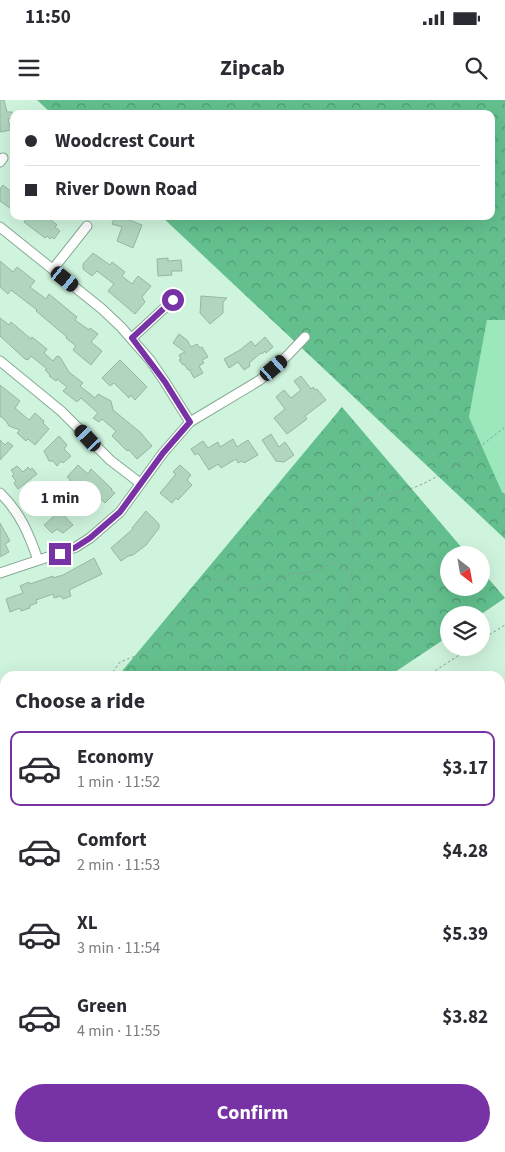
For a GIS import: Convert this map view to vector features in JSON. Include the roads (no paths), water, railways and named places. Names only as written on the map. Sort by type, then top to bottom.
[{"type":"street","points":[[0,226],[102,309],[132,338],[165,382],[190,422]]},
{"type":"street","points":[[52,269],[87,226]]},
{"type":"street","points":[[132,338],[173,300]]},
{"type":"street","points":[[0,572],[76,547],[90,538],[120,512],[140,483],[190,422],[260,380],[305,337]]},
{"type":"street","points":[[0,361],[61,411],[110,460],[140,483]]},
{"type":"street","points":[[0,493],[19,515],[31,538],[38,560]]}]
